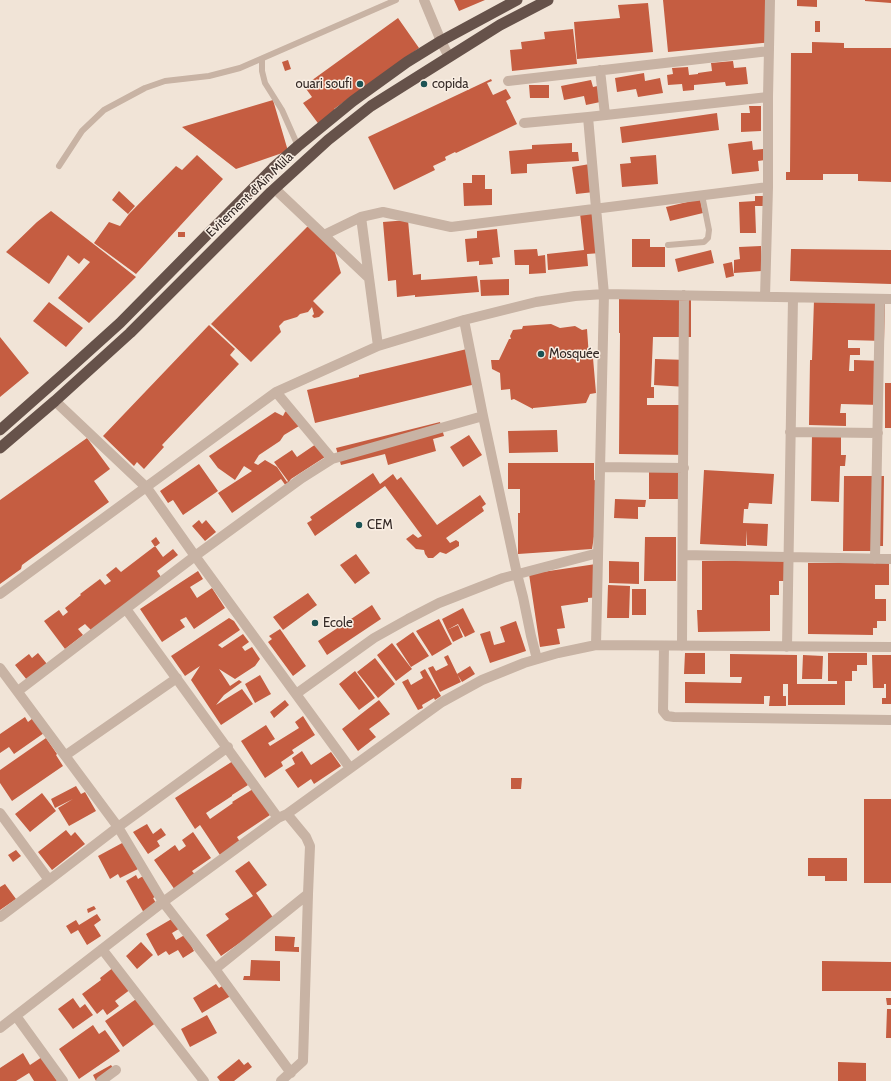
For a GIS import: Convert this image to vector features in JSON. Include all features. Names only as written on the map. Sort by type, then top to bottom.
[{"type":"highway","name":"Evitement d'Ain Mlila","points":[[0,430],[120,323],[273,168],[298,146],[359,97],[407,62],[441,41],[517,0]]},
{"type":"highway","name":"Evitement d'Ain Mlila","points":[[0,448],[55,401],[130,333],[275,189],[328,140],[372,106],[449,57],[500,25],[548,0]]},
{"type":"street","points":[[424,0],[449,57]]},
{"type":"street","points":[[765,297],[770,0]]},
{"type":"street","points":[[508,81],[769,50]]},
{"type":"street","points":[[600,70],[605,115]]},
{"type":"street","points":[[524,123],[768,97]]},
{"type":"street","points":[[588,117],[604,294],[596,645]]},
{"type":"street","points":[[324,235],[361,217],[383,212],[451,227],[768,187]]},
{"type":"street","points":[[275,189],[369,278]]},
{"type":"street","points":[[361,217],[378,346]]},
{"type":"street","points":[[0,594],[147,488],[276,392],[378,346],[464,320],[536,302],[574,296],[604,294],[891,299]]},
{"type":"street","points":[[682,646],[684,295]]},
{"type":"street","points":[[787,647],[793,298]]},
{"type":"street","points":[[875,559],[880,299]]},
{"type":"street","points":[[464,320],[517,574],[537,659]]},
{"type":"street","points":[[276,392],[332,459]]},
{"type":"street","points":[[55,401],[147,488],[350,768]]},
{"type":"street","points":[[18,691],[196,556],[302,478],[332,459],[483,416]]},
{"type":"street","points":[[790,432],[878,433]]},
{"type":"street","points":[[600,467],[684,468]]},
{"type":"street","points":[[296,694],[374,638],[439,603],[503,578],[598,553]]},
{"type":"street","points":[[683,555],[891,559]]},
{"type":"street","points":[[126,609],[228,747],[283,816],[306,837],[310,846],[303,1061],[281,1081]]},
{"type":"street","points":[[0,1028],[163,902],[442,702],[482,680],[537,659],[596,645],[891,647]]},
{"type":"street","points":[[664,646],[663,710],[667,716],[891,720]]},
{"type":"street","points":[[0,668],[118,826],[163,902],[215,969],[291,1073]]},
{"type":"street","points":[[66,755],[177,678]]},
{"type":"street","points":[[0,917],[50,880],[118,826],[228,747]]},
{"type":"street","points":[[0,813],[50,880]]},
{"type":"street","points":[[215,969],[308,894]]},
{"type":"street","points":[[102,949],[204,1081]]},
{"type":"street","points":[[16,1016],[63,1081]]},
{"type":"street","points":[[101,1081],[116,1070]]},
{"type":"lane","points":[[59,166],[82,131],[104,110],[146,88],[165,81],[209,76],[240,68],[396,0]]},
{"type":"lane","points":[[262,59],[262,71],[265,83],[282,110],[298,146]]},
{"type":"lane","points":[[668,245],[704,242],[708,238],[709,230],[702,195]]},
{"type":"building","points":[[454,0],[485,0],[459,11]]},
{"type":"building","points":[[663,0],[768,0],[773,42],[668,52]]},
{"type":"building","points":[[797,0],[817,0],[817,7],[797,6]]},
{"type":"building","points":[[891,0],[891,3],[865,1]]},
{"type":"building","points":[[648,3],[653,52],[577,59],[574,22],[620,18],[618,5]]},
{"type":"building","points":[[398,18],[419,48],[334,109],[340,117],[323,130],[303,103],[312,97],[304,86]]},
{"type":"building","points":[[815,21],[820,21],[820,32],[815,32]]},
{"type":"building","points":[[573,29],[577,64],[512,71],[510,50],[522,49],[521,42],[545,39],[544,32]]},
{"type":"building","points":[[812,42],[844,43],[844,48],[891,48],[891,182],[858,181],[858,174],[823,174],[823,180],[786,180],[786,172],[790,172],[791,53],[812,53]]},
{"type":"building","points":[[288,60],[291,69],[285,71],[282,62]]},
{"type":"building","points":[[733,61],[734,68],[746,67],[748,84],[726,86],[725,82],[694,85],[694,90],[683,91],[682,84],[668,85],[667,75],[673,74],[672,68],[688,67],[689,75],[698,74],[712,71],[711,63]]},
{"type":"building","points":[[644,73],[645,81],[660,78],[663,93],[638,97],[636,89],[617,92],[615,78]]},
{"type":"building","points":[[491,79],[492,81],[487,83],[493,95],[506,89],[511,98],[506,101],[517,124],[445,157],[446,160],[433,166],[435,170],[394,190],[368,137]]},
{"type":"building","points":[[591,80],[593,87],[602,85],[605,101],[586,105],[584,96],[564,100],[561,86]]},
{"type":"building","points":[[529,85],[549,85],[549,98],[530,98]]},
{"type":"building","points":[[273,100],[288,151],[236,169],[182,127]]},
{"type":"building","points":[[749,106],[761,106],[761,131],[741,132],[741,113],[750,113]]},
{"type":"building","points":[[717,113],[719,130],[622,143],[620,127]]},
{"type":"building","points":[[752,141],[753,150],[763,149],[765,160],[758,161],[759,171],[732,174],[728,144]]},
{"type":"building","points":[[572,143],[572,152],[578,152],[579,161],[527,164],[527,173],[511,174],[509,151],[532,149],[532,145]]},
{"type":"building","points":[[197,155],[223,179],[136,274],[94,243],[109,222],[120,226],[129,214],[176,166],[182,170]]},
{"type":"building","points":[[656,155],[658,184],[622,187],[620,164],[631,163],[630,157]]},
{"type":"building","points":[[590,164],[594,192],[576,194],[572,167]]},
{"type":"building","points":[[472,175],[485,175],[485,189],[492,189],[492,205],[464,206],[463,183],[472,183]]},
{"type":"building","points":[[119,191],[135,206],[128,214],[112,200]]},
{"type":"building","points":[[755,196],[764,196],[765,206],[755,206],[756,233],[740,233],[739,202],[755,201]]},
{"type":"building","points":[[700,199],[703,213],[670,221],[666,207]]},
{"type":"building","points":[[51,211],[136,277],[89,323],[58,298],[90,262],[84,258],[79,264],[68,255],[49,284],[6,252],[37,222]]},
{"type":"building","points":[[597,211],[601,253],[587,254],[588,266],[548,270],[547,254],[584,250],[580,213]]},
{"type":"building","points":[[408,220],[413,275],[421,274],[421,280],[477,276],[479,292],[397,297],[396,280],[388,281],[383,222]]},
{"type":"building","points":[[316,224],[331,239],[341,273],[313,301],[324,312],[319,317],[314,318],[312,316],[314,314],[312,307],[308,312],[284,321],[279,326],[281,332],[251,362],[211,324],[307,227]]},
{"type":"building","points":[[497,229],[500,257],[492,258],[493,264],[479,265],[479,261],[467,262],[465,239],[477,238],[477,231]]},
{"type":"building","points":[[178,232],[185,232],[185,237],[178,237]]},
{"type":"building","points":[[632,239],[650,239],[650,247],[665,247],[665,267],[632,267]]},
{"type":"building","points":[[761,246],[762,271],[734,273],[734,260],[740,259],[739,247]]},
{"type":"building","points":[[537,249],[538,256],[545,255],[546,273],[529,274],[529,265],[515,265],[514,250]]},
{"type":"building","points":[[791,249],[891,250],[891,284],[790,281]]},
{"type":"building","points":[[711,250],[714,263],[678,272],[675,259]]},
{"type":"building","points":[[732,262],[734,276],[726,278],[723,264]]},
{"type":"building","points":[[509,279],[509,295],[481,296],[480,280]]},
{"type":"building","points":[[619,299],[691,299],[691,337],[653,337],[651,387],[654,387],[654,398],[647,398],[647,405],[688,405],[688,455],[619,454]]},
{"type":"building","points":[[814,300],[885,302],[884,341],[848,340],[848,348],[860,348],[860,355],[850,355],[849,371],[854,371],[854,360],[882,361],[881,405],[841,404],[840,413],[846,413],[846,426],[809,425],[810,360],[812,360]]},
{"type":"building","points":[[49,302],[83,328],[66,347],[33,321]]},
{"type":"building","name":"Mosquée","points":[[551,324],[560,328],[575,326],[582,330],[587,329],[589,357],[593,358],[596,393],[590,394],[586,403],[533,409],[514,399],[511,400],[510,389],[501,390],[500,373],[492,369],[491,360],[499,360],[509,339],[511,339],[510,336],[513,330],[522,329],[523,326]]},
{"type":"building","points":[[209,325],[235,349],[230,355],[239,364],[162,445],[164,447],[144,469],[137,462],[134,466],[103,436]]},
{"type":"building","points":[[0,337],[29,373],[0,397]]},
{"type":"building","points":[[471,348],[480,383],[315,423],[307,390],[359,377],[359,375]]},
{"type":"building","points":[[655,359],[688,360],[687,387],[654,385]]},
{"type":"building","points":[[885,383],[891,383],[891,428],[885,428]]},
{"type":"building","points":[[290,408],[299,426],[284,435],[280,441],[259,455],[254,463],[258,465],[265,460],[277,467],[287,482],[288,481],[274,462],[292,450],[297,457],[316,444],[325,457],[291,479],[286,486],[281,479],[232,513],[218,493],[252,471],[244,466],[235,480],[218,468],[209,456],[275,412],[283,416]]},
{"type":"building","points":[[440,422],[444,436],[433,439],[436,451],[388,465],[385,454],[341,465],[336,448]]},
{"type":"building","points":[[557,430],[558,452],[509,453],[508,431]]},
{"type":"building","points":[[812,433],[841,434],[841,455],[846,455],[845,466],[840,466],[839,502],[811,501]]},
{"type":"building","points":[[469,435],[482,455],[463,467],[450,447]]},
{"type":"building","points":[[87,438],[110,469],[94,481],[109,502],[22,565],[21,569],[0,584],[0,500]]},
{"type":"building","points":[[508,463],[594,463],[594,480],[598,481],[596,524],[592,549],[518,554],[518,513],[520,513],[520,489],[508,489]]},
{"type":"building","points":[[199,464],[218,491],[183,515],[173,500],[168,503],[160,491]]},
{"type":"building","points":[[704,470],[774,474],[772,504],[749,503],[748,509],[744,509],[743,523],[768,524],[767,546],[747,545],[747,530],[746,546],[700,544]]},
{"type":"building","points":[[649,471],[685,471],[685,499],[649,499]]},
{"type":"building","points":[[373,473],[380,484],[393,474],[397,480],[401,477],[437,525],[480,495],[486,504],[482,507],[484,511],[446,538],[450,543],[456,540],[459,542],[459,546],[446,554],[440,552],[433,558],[428,558],[424,550],[416,549],[406,539],[413,534],[418,538],[422,536],[385,486],[315,536],[307,523],[312,520],[310,517]]},
{"type":"building","points":[[844,476],[884,476],[883,546],[874,546],[874,551],[843,551]]},
{"type":"building","points":[[615,499],[646,500],[645,507],[638,507],[638,519],[614,518]]},
{"type":"building","points":[[199,520],[202,524],[206,520],[216,532],[205,541],[192,526]]},
{"type":"building","points":[[156,537],[160,543],[155,547],[151,541]]},
{"type":"building","points":[[645,537],[676,537],[676,581],[644,581]]},
{"type":"building","points":[[155,546],[163,557],[173,549],[178,555],[157,571],[161,577],[91,630],[85,624],[78,629],[83,635],[65,649],[44,621],[59,610],[63,616],[68,612],[65,608],[81,595],[80,594],[100,579],[105,585],[111,581],[106,575],[116,567],[121,572]]},
{"type":"building","points":[[356,554],[370,573],[355,584],[340,565]]},
{"type":"building","points":[[791,559],[791,581],[779,581],[779,595],[770,595],[770,631],[698,632],[697,610],[702,610],[702,561]]},
{"type":"building","points":[[609,561],[639,562],[639,584],[609,583]]},
{"type":"building","points":[[808,563],[889,563],[889,585],[875,585],[875,599],[886,599],[886,621],[877,621],[877,628],[873,628],[873,635],[808,634]]},
{"type":"building","points":[[596,564],[601,597],[588,598],[588,602],[561,606],[565,628],[557,629],[560,644],[540,647],[529,574]]},
{"type":"building","points":[[198,571],[203,579],[190,587],[197,598],[212,588],[225,608],[194,629],[186,617],[180,620],[185,627],[162,642],[140,609]]},
{"type":"building","points":[[608,585],[630,586],[629,618],[607,618]]},
{"type":"building","points":[[632,589],[646,589],[646,615],[632,615]]},
{"type":"building","points":[[308,593],[317,605],[283,630],[273,617]]},
{"type":"building","points":[[372,605],[381,619],[327,655],[318,641]]},
{"type":"building","points":[[463,608],[475,632],[465,637],[458,624],[447,630],[442,619]]},
{"type":"building","points":[[229,618],[234,621],[240,630],[218,645],[222,648],[243,634],[249,642],[242,647],[245,651],[252,647],[260,659],[255,666],[235,679],[219,669],[230,686],[239,680],[242,682],[224,695],[216,705],[242,689],[253,704],[221,725],[191,680],[200,666],[185,676],[171,656]]},
{"type":"building","points":[[439,619],[452,644],[432,656],[416,631]]},
{"type":"building","points":[[516,621],[526,651],[490,663],[480,634],[490,631],[494,645],[505,642],[500,627]]},
{"type":"building","points":[[458,625],[463,637],[453,642],[447,630]]},
{"type":"building","points":[[280,629],[306,666],[293,676],[268,642],[272,639],[269,636]]},
{"type":"building","points":[[413,632],[429,656],[411,667],[396,644]]},
{"type":"building","points":[[392,643],[412,669],[396,681],[377,655]]},
{"type":"building","points":[[38,653],[47,664],[27,680],[15,665],[29,654],[32,658]]},
{"type":"building","points":[[685,653],[705,653],[705,674],[684,674]]},
{"type":"building","points":[[828,653],[867,653],[867,665],[857,665],[857,671],[852,671],[852,681],[845,681],[845,705],[788,705],[788,684],[783,684],[783,696],[786,696],[786,706],[769,706],[770,696],[764,696],[764,704],[685,703],[685,682],[741,683],[742,677],[730,677],[730,654],[797,655],[797,684],[837,684],[837,681],[828,681]]},
{"type":"building","points":[[448,655],[461,682],[440,692],[428,668],[433,666],[436,671],[448,665],[444,657]]},
{"type":"building","points":[[803,655],[823,656],[822,679],[802,679]]},
{"type":"building","points":[[872,655],[891,655],[891,704],[882,704],[882,698],[886,698],[886,684],[884,684],[884,688],[873,688]]},
{"type":"building","points":[[375,658],[395,684],[378,698],[357,672]]},
{"type":"building","points":[[470,666],[475,674],[462,682],[457,674]]},
{"type":"building","points":[[425,669],[441,696],[422,705],[423,708],[418,710],[402,682],[408,679],[411,685],[423,678],[420,672]]},
{"type":"building","points":[[355,671],[375,698],[359,710],[339,684]]},
{"type":"building","points":[[260,675],[271,694],[255,703],[245,684]]},
{"type":"building","points":[[285,700],[289,705],[274,718],[270,712]]},
{"type":"building","points":[[379,700],[390,714],[369,729],[376,737],[358,751],[342,729]]},
{"type":"building","points":[[303,716],[315,735],[292,750],[294,753],[281,762],[283,766],[265,778],[241,741],[266,725],[275,739],[268,743],[270,746],[299,728],[295,722]]},
{"type":"building","points":[[25,717],[28,722],[33,718],[44,733],[14,754],[9,747],[0,753],[0,734]]},
{"type":"building","points":[[46,738],[63,766],[12,801],[0,783],[0,770]]},
{"type":"building","points":[[302,751],[311,765],[331,752],[341,766],[314,784],[311,779],[298,788],[285,770],[295,764],[292,758]]},
{"type":"building","points":[[233,761],[248,785],[206,813],[210,819],[233,803],[232,802],[253,789],[270,815],[237,837],[240,842],[220,855],[200,825],[195,829],[175,798]]},
{"type":"building","points":[[511,778],[522,778],[521,789],[511,789]]},
{"type":"building","points":[[76,786],[81,794],[85,792],[96,811],[69,826],[58,808],[73,799],[55,808],[51,799]]},
{"type":"building","points":[[42,793],[56,811],[30,832],[15,814]]},
{"type":"building","points":[[864,799],[891,799],[891,883],[864,883]]},
{"type":"building","points":[[147,824],[153,834],[161,828],[166,835],[157,841],[160,846],[148,854],[133,832]]},
{"type":"building","points":[[66,830],[71,836],[75,832],[85,844],[52,870],[38,852]]},
{"type":"building","points":[[193,832],[211,858],[192,871],[196,876],[175,890],[154,860],[175,845],[179,851],[186,846],[182,840]]},
{"type":"building","points":[[124,842],[138,869],[120,878],[118,874],[110,879],[98,856]]},
{"type":"building","points":[[16,850],[21,856],[13,862],[8,855]]},
{"type":"building","points":[[808,858],[847,858],[847,881],[825,881],[825,876],[808,876]]},
{"type":"building","points":[[249,861],[267,885],[256,893],[274,919],[221,956],[206,935],[229,919],[225,914],[253,896],[235,871]]},
{"type":"building","points":[[136,875],[138,879],[145,875],[157,896],[153,898],[157,905],[144,913],[126,881]]},
{"type":"building","points":[[5,884],[16,899],[0,910],[0,887]]},
{"type":"building","points":[[94,906],[96,909],[88,913],[87,909]]},
{"type":"building","points":[[97,914],[101,920],[94,925],[101,936],[87,945],[78,930],[71,934],[66,926],[76,920],[79,925]]},
{"type":"building","points":[[175,917],[182,927],[172,933],[176,940],[188,933],[194,951],[183,958],[178,950],[169,955],[166,951],[158,956],[146,934]]},
{"type":"building","points":[[275,936],[295,937],[294,947],[299,947],[299,952],[275,951]]},
{"type":"building","points":[[141,942],[153,955],[137,969],[126,956]]},
{"type":"building","points":[[251,960],[280,961],[280,981],[243,980],[244,976],[250,976]]},
{"type":"building","points":[[822,961],[891,962],[891,991],[822,991]]},
{"type":"building","points":[[114,967],[131,989],[115,1001],[119,1006],[107,1015],[103,1009],[97,1014],[82,994],[101,980],[100,978]]},
{"type":"building","points":[[227,983],[234,994],[202,1013],[193,998],[216,984],[219,988]]},
{"type":"building","points":[[139,997],[157,1022],[123,1047],[105,1021]]},
{"type":"building","points":[[73,998],[80,1008],[85,1004],[93,1015],[73,1029],[58,1009]]},
{"type":"building","points":[[886,998],[891,998],[891,1005],[887,1005]]},
{"type":"building","points":[[887,1009],[891,1009],[891,1038],[886,1038]]},
{"type":"building","points":[[207,1015],[217,1033],[190,1047],[181,1029]]},
{"type":"building","points":[[93,1025],[99,1034],[105,1030],[120,1051],[79,1079],[59,1049]]},
{"type":"building","points":[[23,1053],[30,1065],[42,1057],[57,1081],[34,1081],[29,1073],[16,1081],[0,1081],[0,1068]]},
{"type":"building","points":[[239,1059],[244,1065],[248,1062],[252,1067],[234,1081],[220,1081],[217,1077]]},
{"type":"building","points":[[838,1062],[866,1063],[866,1081],[838,1081]]},
{"type":"building","points":[[111,1065],[115,1071],[96,1081],[93,1075]]},
{"type":"place","name":"ouari soufi","points":[[360,84]]},
{"type":"place","name":"copida","points":[[424,84]]},
{"type":"place","name":"Mosquée","points":[[541,354]]},
{"type":"place","name":"CEM","points":[[359,525]]},
{"type":"place","name":"Ecole","points":[[315,623]]}]
